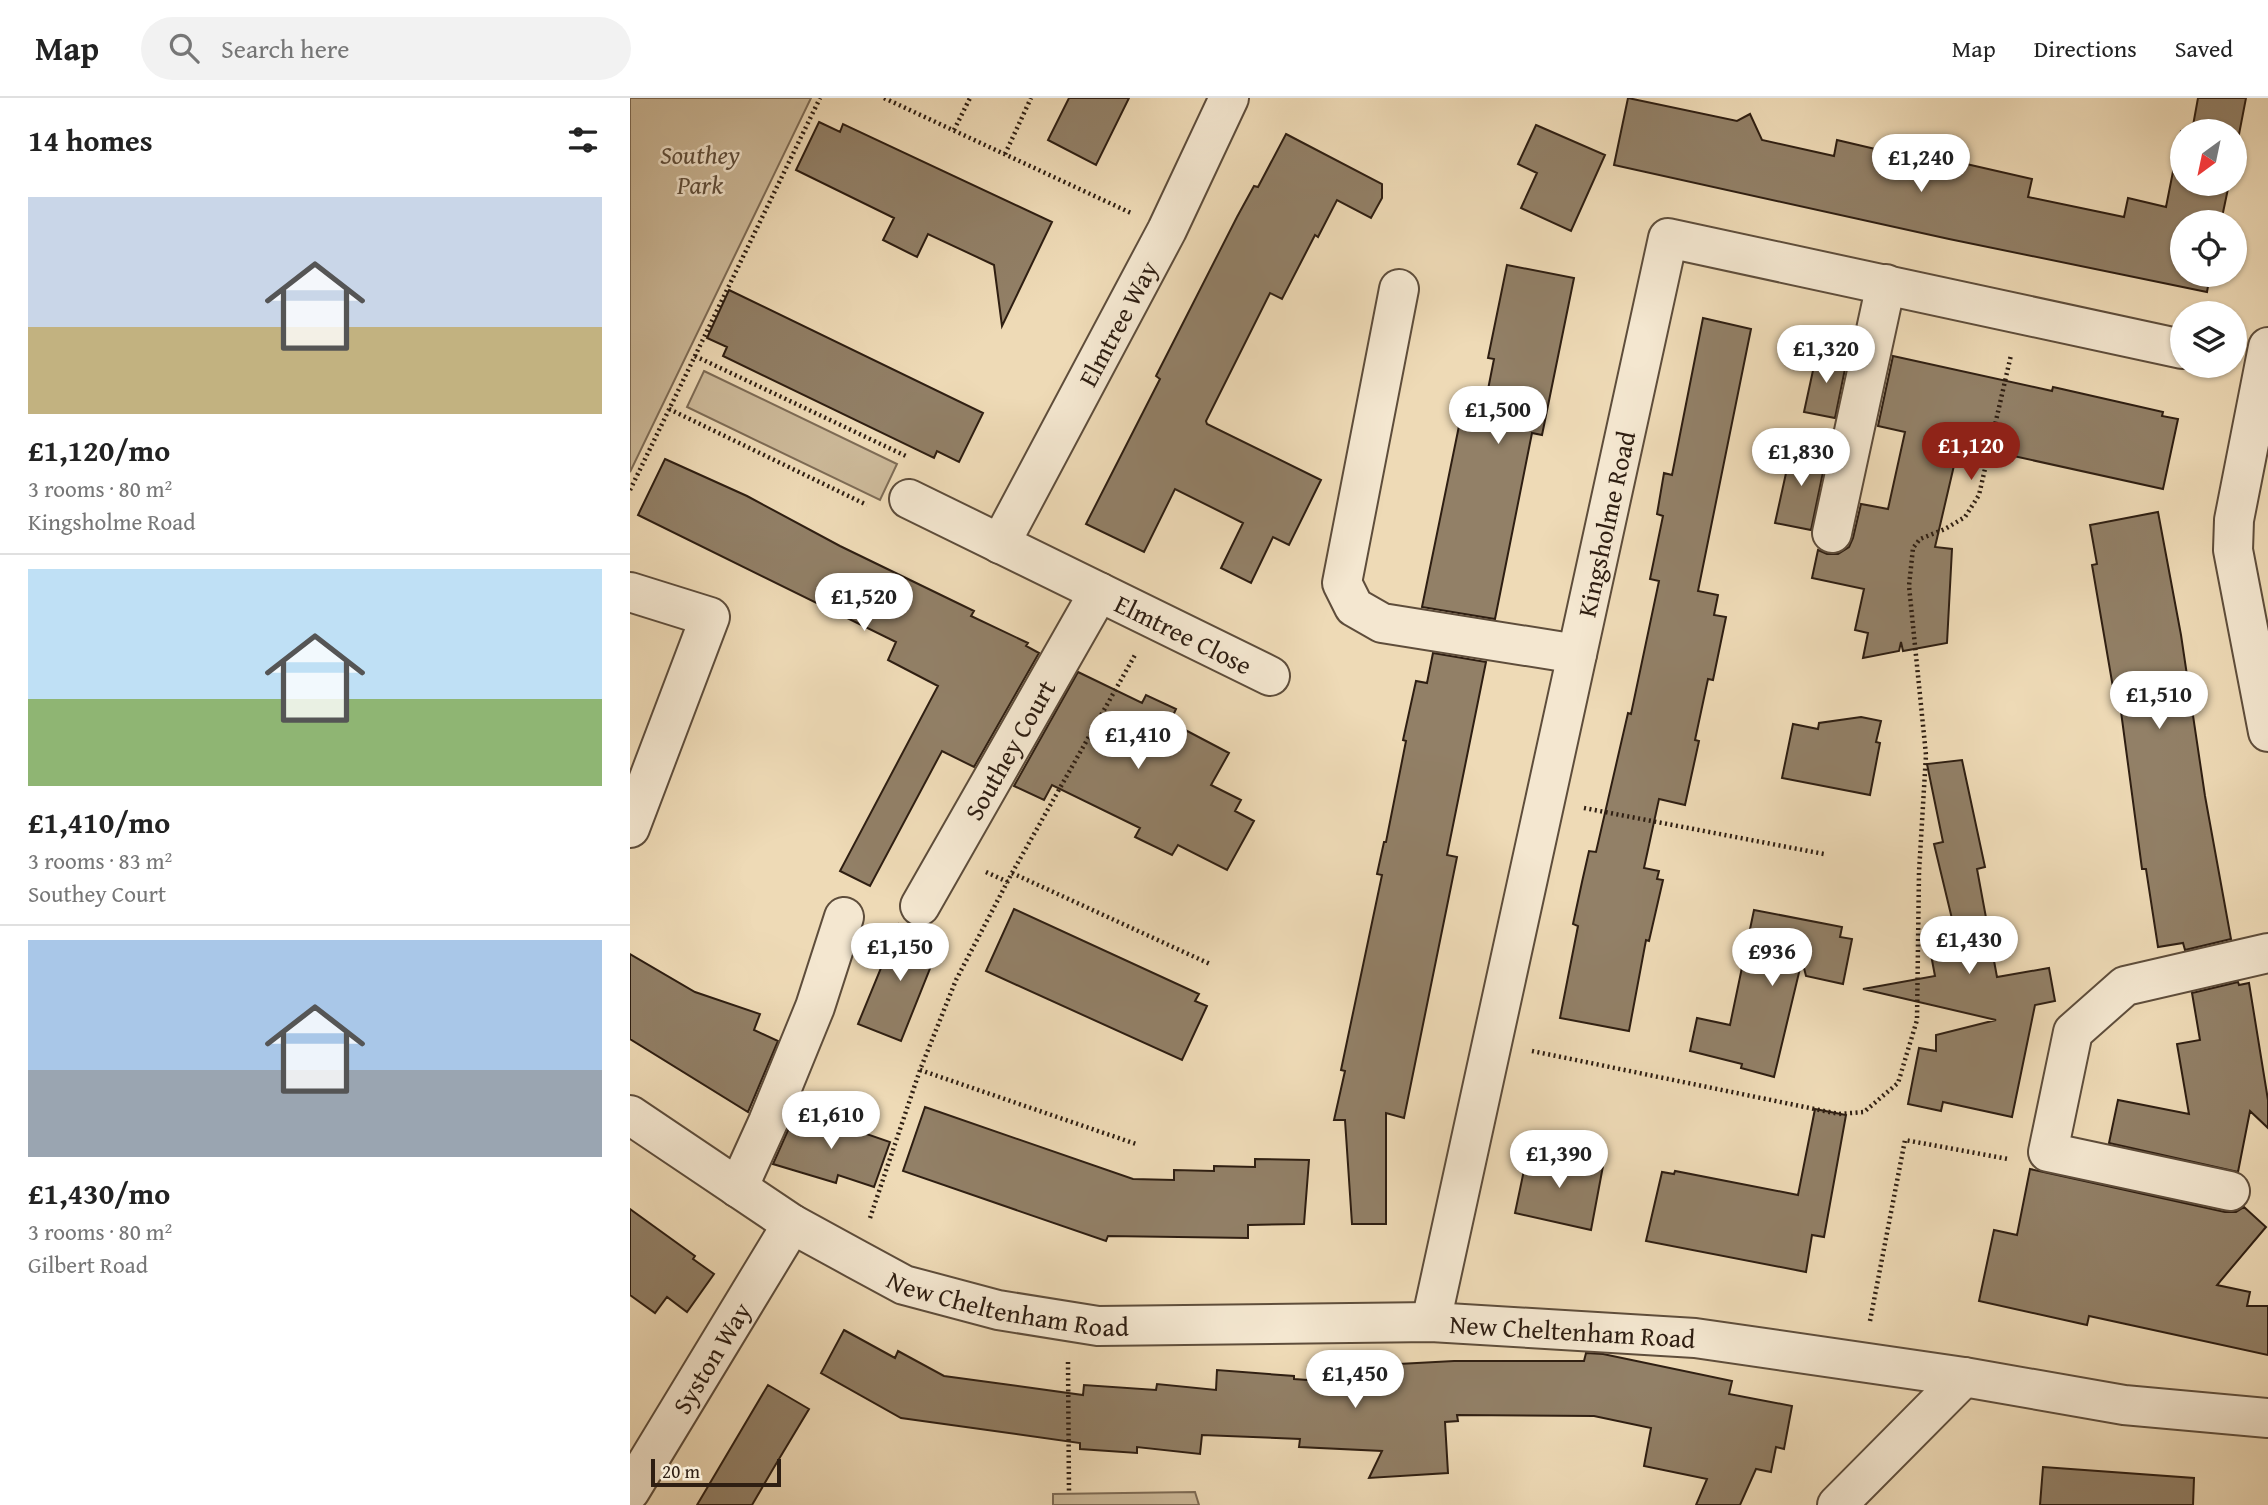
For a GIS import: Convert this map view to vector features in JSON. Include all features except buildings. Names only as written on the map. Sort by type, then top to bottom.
[{"type":"street","name":"Elmtree Way","points":[[1000,544],[1167,230],[1229,98]]},
{"type":"street","name":"Kingsholme Road","points":[[1431,1322],[1668,238],[2170,346]]},
{"type":"street","points":[[1832,533],[1885,284]]},
{"type":"street","points":[[1399,289],[1342,583],[1354,607],[1382,623],[1577,654]]},
{"type":"street","points":[[2256,358],[2234,520],[2233,550],[2268,732]]},
{"type":"street","points":[[909,499],[1099,592]]},
{"type":"street","points":[[630,592],[710,617],[630,828]]},
{"type":"street","name":"Elmtree Close","points":[[1099,592],[1270,676]]},
{"type":"street","name":"Southey Court","points":[[920,906],[1099,592]]},
{"type":"street","points":[[738,1188],[815,1007],[844,917]]},
{"type":"street","points":[[2230,1191],[2048,1152],[2073,1032],[2125,986],[2268,953]]},
{"type":"street","name":"New Cheltenham Road","points":[[630,1115],[792,1224],[905,1285],[999,1310],[1098,1326],[1431,1322],[1695,1338],[1964,1377],[2124,1405],[2268,1418]]},
{"type":"street","name":"Syston Way","points":[[630,1491],[792,1224]]},
{"type":"street","points":[[1837,1505],[1964,1377]]},
{"type":"path","points":[[630,491],[820,98]]},
{"type":"path","points":[[884,98],[1167,230]]},
{"type":"path","points":[[954,130],[970,98]]},
{"type":"path","points":[[1005,154],[1031,98]]},
{"type":"path","points":[[1492,1042],[1839,1114],[1864,1112],[1898,1083],[1917,1020],[1919,872],[1926,755],[1909,586],[1913,548],[1920,539],[1965,517],[1979,495],[2021,313]]},
{"type":"path","points":[[669,410],[884,513],[909,499],[908,458],[695,356]]},
{"type":"path","points":[[856,1259],[920,1070],[956,980],[1012,873],[1155,619]]},
{"type":"path","points":[[1545,800],[1824,854]]},
{"type":"path","points":[[1012,873],[1210,964]]},
{"type":"path","points":[[920,1070],[1136,1144]]},
{"type":"path","points":[[1863,1362],[1905,1140],[2026,1162],[2048,1152]]},
{"type":"path","points":[[1068,1321],[1069,1494]]},
{"type":"green space","name":"Southey Park","points":[[630,98],[811,98],[630,472]]},
{"type":"green space","points":[[704,371],[897,464],[880,500],[687,407]]},
{"type":"green space","points":[[1195,1492],[1199,1505],[1053,1505],[1053,1494]]}]
